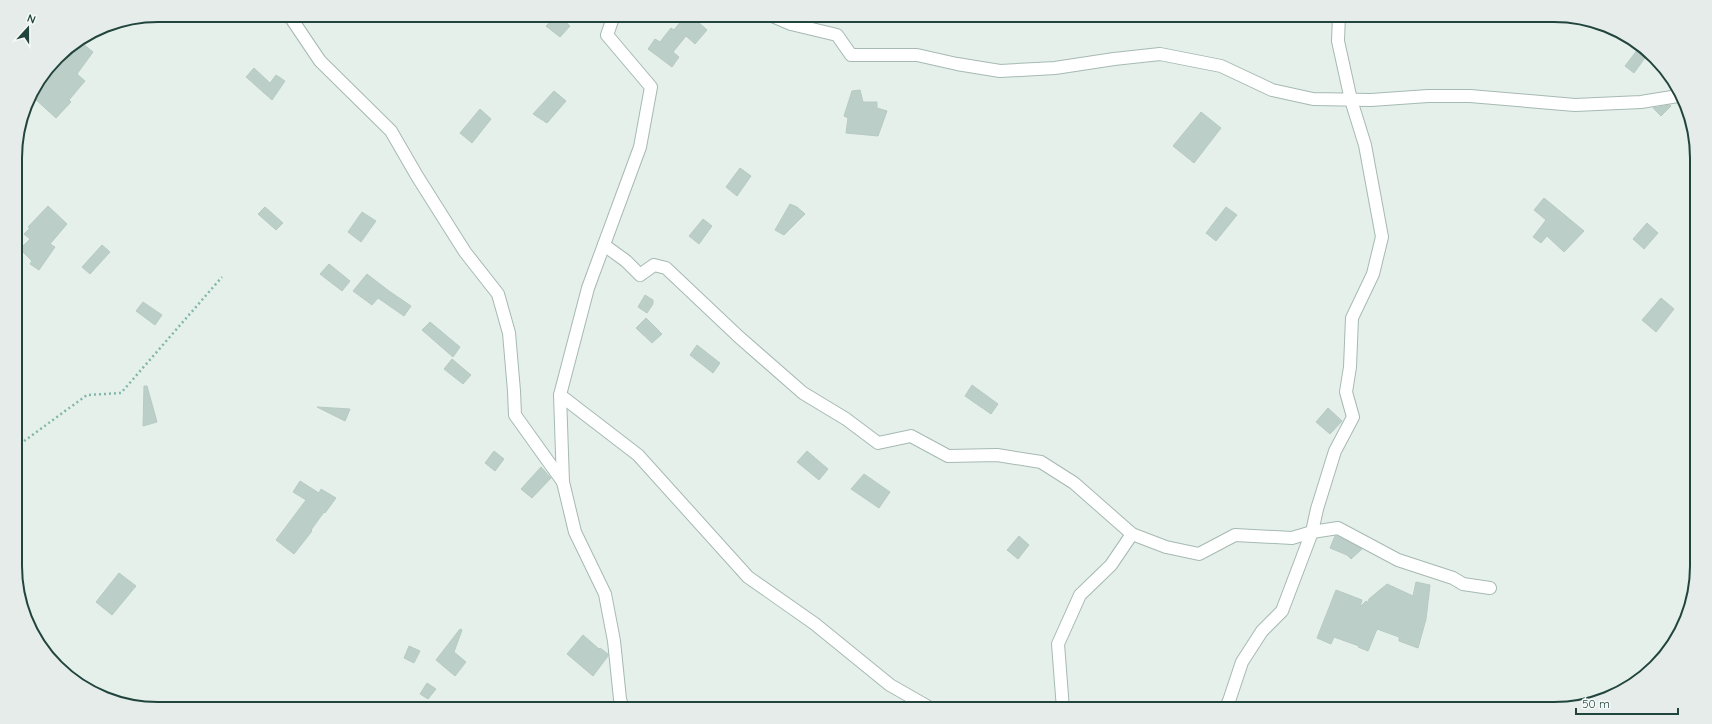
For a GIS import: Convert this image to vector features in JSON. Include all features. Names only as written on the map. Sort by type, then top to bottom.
[{"type":"street","points":[[293,22],[320,61],[391,131],[417,176],[465,252],[498,294],[509,333],[515,415],[563,482]]},
{"type":"street","points":[[612,22],[607,35],[651,87],[640,147],[588,288],[560,394],[563,482],[575,532],[605,594],[614,641],[621,702]]},
{"type":"street","points":[[787,22],[837,35],[851,55],[917,55],[957,64],[1000,71],[1054,68],[1160,54],[1221,66],[1272,90],[1313,99],[1371,100],[1428,96],[1470,96],[1575,105],[1641,102],[1675,96]]},
{"type":"street","points":[[1228,702],[1242,662],[1262,631],[1282,611],[1312,532],[1317,509],[1335,451],[1353,417],[1346,392],[1350,366],[1352,318],[1373,274],[1382,237],[1365,145],[1351,100],[1338,41],[1339,22]]},
{"type":"street","points":[[604,245],[626,261],[640,275],[654,265],[666,268],[739,337],[803,393],[846,419],[878,443],[911,436],[948,456],[997,455],[1041,462],[1074,484],[1132,534],[1166,547],[1199,554],[1235,535],[1292,538],[1312,532],[1338,528],[1398,560],[1453,578],[1463,584],[1490,588]]},
{"type":"street","points":[[560,394],[638,455],[748,577],[815,624],[890,685],[920,702]]},
{"type":"street","points":[[1062,702],[1058,644],[1080,595],[1111,565],[1132,534]]},
{"type":"path","points":[[22,443],[87,395],[121,393],[222,277]]},
{"type":"building","points":[[550,22],[565,22],[570,26],[560,37],[546,26]]},
{"type":"building","points":[[680,22],[698,22],[707,30],[695,44],[686,36],[673,52],[679,57],[672,67],[648,49],[655,39],[660,42],[671,28],[674,30]]},
{"type":"building","points":[[83,44],[93,52],[77,74],[85,81],[69,100],[71,102],[56,118],[35,99],[45,82],[56,68]]},
{"type":"building","points":[[1637,50],[1645,58],[1634,73],[1625,66]]},
{"type":"building","points":[[254,68],[270,83],[276,75],[285,81],[272,100],[246,77]]},
{"type":"building","points":[[860,90],[863,102],[877,102],[877,108],[887,111],[878,136],[846,133],[848,118],[844,116],[852,91]]},
{"type":"building","points":[[554,91],[566,101],[547,123],[533,114]]},
{"type":"building","points":[[1671,106],[1661,116],[1653,108]]},
{"type":"building","points":[[480,109],[491,119],[472,143],[460,133]]},
{"type":"building","points":[[1201,112],[1221,128],[1194,163],[1173,146]]},
{"type":"building","points":[[740,168],[751,176],[737,196],[726,187]]},
{"type":"building","points":[[1544,198],[1584,231],[1564,252],[1547,236],[1541,243],[1533,237],[1546,220],[1534,210]]},
{"type":"building","points":[[790,204],[797,207],[805,214],[784,235],[775,230]]},
{"type":"building","points":[[48,206],[67,224],[50,244],[55,247],[39,270],[30,264],[32,261],[22,251],[22,247],[30,239],[24,234],[30,228],[28,227]]},
{"type":"building","points":[[265,207],[283,223],[276,230],[258,214]]},
{"type":"building","points":[[1226,207],[1237,215],[1216,241],[1206,233]]},
{"type":"building","points":[[362,212],[376,221],[361,242],[348,232]]},
{"type":"building","points":[[703,219],[712,226],[699,244],[689,236]]},
{"type":"building","points":[[1647,223],[1658,233],[1644,249],[1633,239]]},
{"type":"building","points":[[102,245],[110,252],[90,274],[82,267]]},
{"type":"building","points":[[329,264],[350,281],[342,291],[320,274]]},
{"type":"building","points":[[367,274],[411,306],[404,316],[378,298],[372,305],[353,291]]},
{"type":"building","points":[[645,295],[653,300],[653,304],[647,313],[638,307]]},
{"type":"building","points":[[1661,298],[1674,309],[1656,332],[1642,320]]},
{"type":"building","points":[[143,302],[162,315],[155,325],[136,311]]},
{"type":"building","points":[[646,318],[662,334],[652,343],[636,328]]},
{"type":"building","points":[[430,322],[460,347],[453,357],[422,330]]},
{"type":"building","points":[[697,345],[720,363],[713,373],[690,355]]},
{"type":"building","points":[[452,359],[471,375],[463,384],[444,369]]},
{"type":"building","points":[[972,385],[998,404],[991,414],[965,396]]},
{"type":"building","points":[[144,386],[147,386],[157,422],[143,426]]},
{"type":"building","points":[[317,407],[350,409],[345,421]]},
{"type":"building","points":[[1328,408],[1342,421],[1330,434],[1316,422]]},
{"type":"building","points":[[494,451],[504,459],[495,471],[485,463]]},
{"type":"building","points":[[807,451],[828,469],[819,480],[797,462]]},
{"type":"building","points":[[541,467],[551,478],[532,498],[521,489]]},
{"type":"building","points":[[864,474],[890,492],[879,508],[851,489]]},
{"type":"building","points":[[300,481],[319,493],[321,489],[336,498],[294,554],[276,540],[306,500],[293,492]]},
{"type":"building","points":[[1019,536],[1029,545],[1018,559],[1007,550]]},
{"type":"building","points":[[1335,536],[1362,549],[1351,559],[1347,555],[1330,548]]},
{"type":"building","points":[[119,573],[136,586],[112,615],[96,602]]},
{"type":"building","points":[[1416,582],[1430,585],[1426,619],[1418,648],[1399,641],[1399,637],[1377,629],[1368,651],[1334,637],[1331,644],[1317,638],[1336,590],[1362,600],[1360,607],[1366,601],[1368,602],[1369,599],[1387,584],[1413,596]]},
{"type":"building","points":[[460,629],[462,630],[454,652],[466,662],[455,676],[436,660]]},
{"type":"building","points":[[583,635],[599,649],[600,648],[608,654],[593,676],[567,654]]},
{"type":"building","points":[[409,646],[420,651],[414,663],[404,658]]},
{"type":"building","points":[[427,683],[436,689],[428,699],[420,694]]}]
